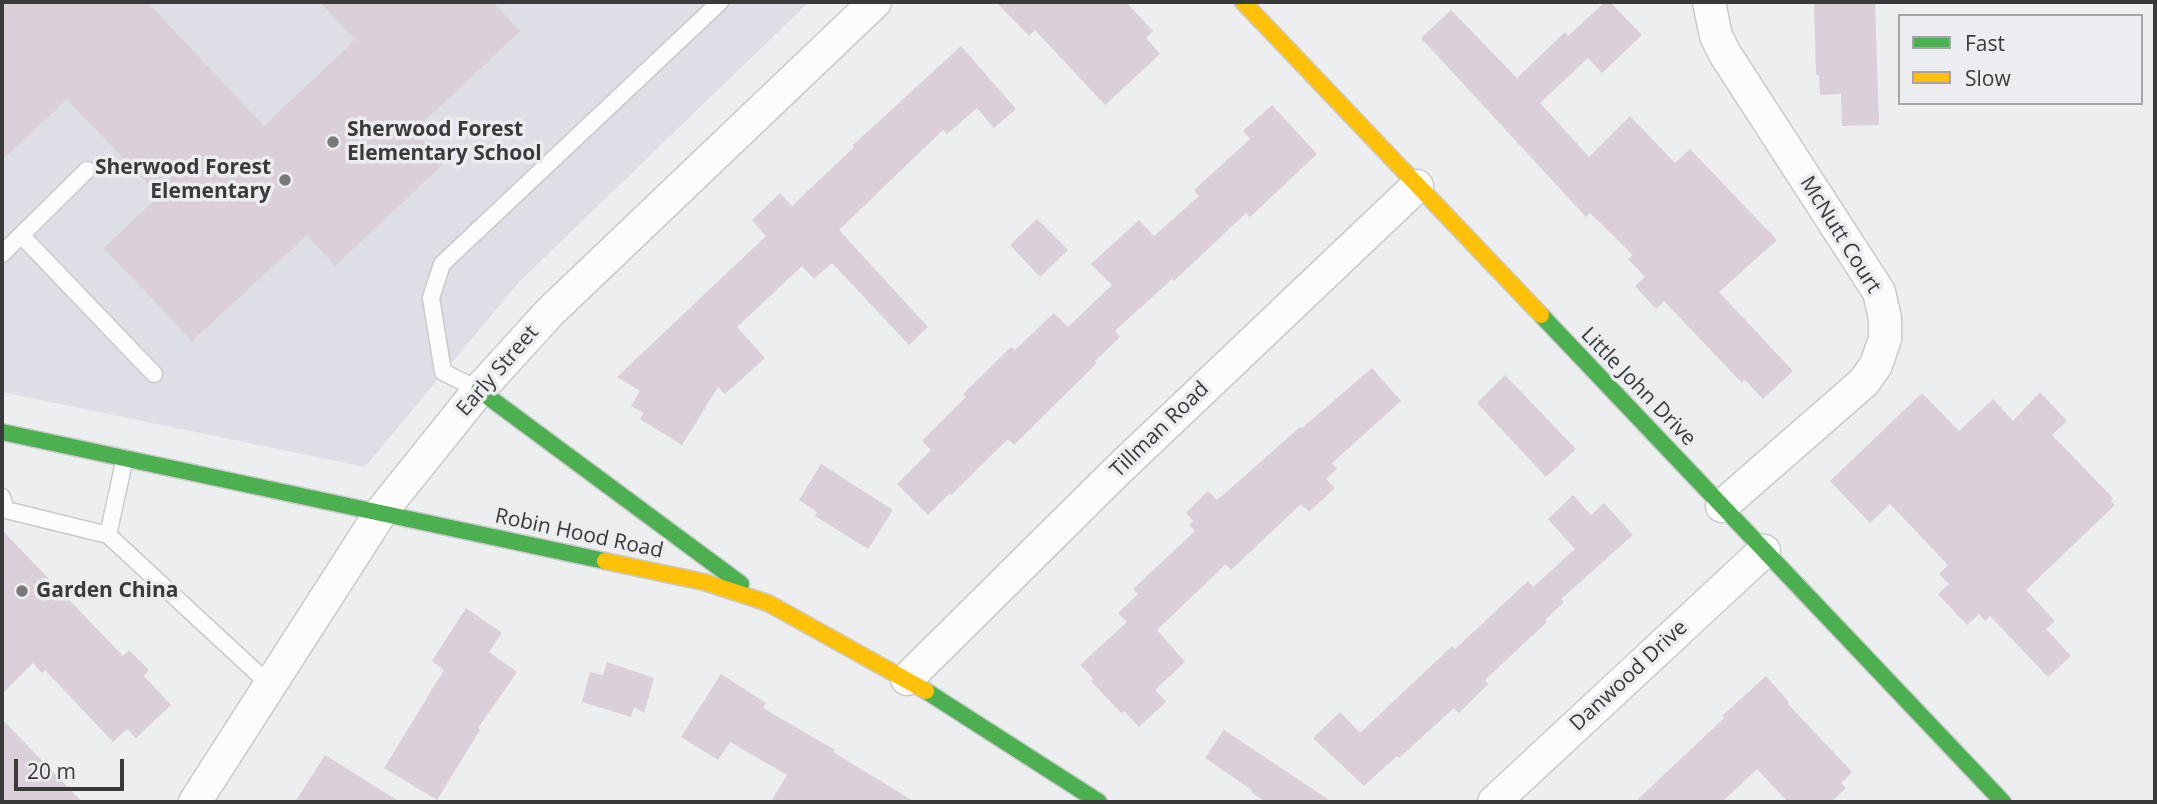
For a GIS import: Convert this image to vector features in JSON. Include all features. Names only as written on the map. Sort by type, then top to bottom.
[{"type":"street","name":"Early Street","points":[[195,802],[381,512],[479,390],[550,312],[875,2]]},
{"type":"street","name":"Little John Drive","points":[[1243,2],[2003,802]]},
{"type":"street","name":"McNutt Court","points":[[1709,2],[1716,36],[1725,54],[1878,292],[1885,318],[1885,339],[1881,352],[1864,382],[1722,506]]},
{"type":"street","name":"Tillman Road","points":[[907,679],[1117,471],[1418,186]]},
{"type":"street","points":[[479,390],[768,603]]},
{"type":"street","name":"Robin Hood Road","points":[[2,432],[704,582],[768,603],[907,679],[1099,802]]},
{"type":"street","name":"Danwood Drive","points":[[1494,802],[1764,551]]},
{"type":"lane","points":[[479,390],[443,372],[431,298],[442,264],[720,2]]},
{"type":"lane","points":[[2,254],[87,170]]},
{"type":"lane","points":[[21,235],[154,374]]},
{"type":"lane","points":[[108,535],[125,458]]},
{"type":"lane","points":[[2,497],[5,510],[108,535],[270,685]]},
{"type":"shaded area","name":"Sherwood Forest Elementary School","points":[[2,2],[809,2],[519,282],[365,467],[2,392]]},
{"type":"building","name":"Sherwood Forest Elementary","points":[[2,2],[147,2],[264,126],[355,40],[320,2],[493,2],[520,31],[414,131],[444,163],[335,266],[307,235],[192,341],[104,248],[159,196],[67,99],[2,160]]},
{"type":"building","points":[[996,2],[1126,2],[1153,31],[1146,38],[1160,54],[1105,105],[1035,30],[1029,36]]},
{"type":"building","points":[[1605,2],[1610,2],[1642,35],[1602,73],[1588,58],[1540,103],[1589,157],[1630,116],[1675,163],[1690,149],[1777,240],[1719,292],[1793,371],[1763,399],[1745,380],[1742,383],[1664,301],[1656,309],[1635,286],[1645,277],[1628,259],[1633,255],[1590,213],[1586,217],[1421,38],[1451,10],[1517,78],[1565,32],[1568,36]]},
{"type":"building","points":[[1814,2],[1875,2],[1879,125],[1842,126],[1841,94],[1820,95],[1819,75],[1816,75]]},
{"type":"building","points":[[961,46],[1016,109],[994,128],[977,108],[947,134],[943,130],[839,230],[928,327],[909,345],[832,263],[814,279],[802,266],[737,327],[765,358],[725,394],[718,387],[682,445],[640,419],[644,413],[631,406],[640,391],[617,377],[766,236],[752,220],[780,193],[792,206],[854,147],[853,145]]},
{"type":"building","points":[[1272,105],[1317,154],[1250,217],[1246,213],[1174,281],[1172,279],[1115,331],[1120,337],[1095,361],[1097,363],[1014,445],[1008,439],[928,515],[897,484],[931,450],[922,441],[966,397],[963,394],[1011,347],[1015,350],[1054,313],[1068,327],[1112,285],[1091,264],[1139,220],[1154,236],[1199,196],[1194,190],[1250,139],[1243,131]]},
{"type":"building","points":[[1037,219],[1068,250],[1040,277],[1010,245]]},
{"type":"building","points":[[1372,368],[1401,401],[1332,463],[1337,469],[1326,479],[1335,488],[1309,512],[1301,504],[1231,570],[1226,564],[1157,630],[1185,662],[1155,690],[1166,702],[1139,727],[1124,711],[1121,713],[1080,665],[1127,622],[1118,613],[1138,594],[1133,589],[1195,531],[1189,525],[1193,521],[1186,513],[1208,491],[1217,500]]},
{"type":"building","points":[[1505,375],[1576,449],[1546,477],[1477,403]]},
{"type":"building","points":[[2040,392],[2067,421],[2052,435],[2113,498],[2111,501],[2115,505],[2026,590],[2055,621],[2046,629],[2071,656],[2048,677],[1990,616],[1985,621],[1979,614],[1967,625],[1938,594],[1949,584],[1939,574],[1948,565],[1890,504],[1870,523],[1830,481],[1922,393],[1959,431],[1993,399],[2013,421]]},
{"type":"building","points":[[821,464],[893,510],[868,549],[815,516],[817,512],[799,500]]},
{"type":"building","points":[[1573,495],[1591,515],[1604,503],[1633,535],[1561,599],[1564,602],[1545,620],[1547,622],[1485,680],[1488,684],[1459,713],[1454,708],[1364,786],[1313,738],[1340,712],[1360,733],[1452,646],[1455,649],[1528,581],[1533,587],[1575,549],[1548,519]]},
{"type":"building","points":[[2,530],[123,656],[129,650],[149,670],[144,676],[171,705],[136,738],[127,729],[113,742],[45,670],[42,673],[33,663],[2,694]]},
{"type":"building","points":[[466,608],[502,633],[489,652],[517,672],[478,728],[480,730],[437,800],[384,768],[444,670],[432,661]]},
{"type":"building","points":[[607,662],[654,678],[644,713],[634,707],[631,717],[582,702],[590,672],[603,675]]},
{"type":"building","points":[[721,674],[766,703],[763,708],[835,750],[833,752],[915,802],[771,802],[787,775],[730,742],[718,760],[681,737]]},
{"type":"building","points":[[1766,676],[1788,704],[1852,772],[1841,783],[1846,788],[1831,802],[1788,802],[1757,769],[1722,802],[1635,802],[1724,718],[1722,716]]},
{"type":"building","points":[[2,719],[82,802],[2,802]]},
{"type":"building","points":[[1224,730],[1332,802],[1266,802],[1251,792],[1252,790],[1205,758]]},
{"type":"building","points":[[325,755],[400,802],[295,802]]},
{"type":"traffic: fast","points":[[1541,315],[2003,802]]},
{"type":"traffic: fast","points":[[479,390],[741,584]]},
{"type":"traffic: fast","points":[[2,432],[605,561]]},
{"type":"traffic: fast","points":[[926,691],[1099,802]]},
{"type":"traffic: slow","points":[[1243,2],[1541,315]]},
{"type":"traffic: slow","points":[[605,561],[704,582],[768,603],[926,691]]},
{"type":"place","name":"Sherwood Forest Elementary School","points":[[333,142]]},
{"type":"place","name":"Sherwood Forest Elementary","points":[[285,180]]},
{"type":"place","name":"Garden China","points":[[22,591]]}]
